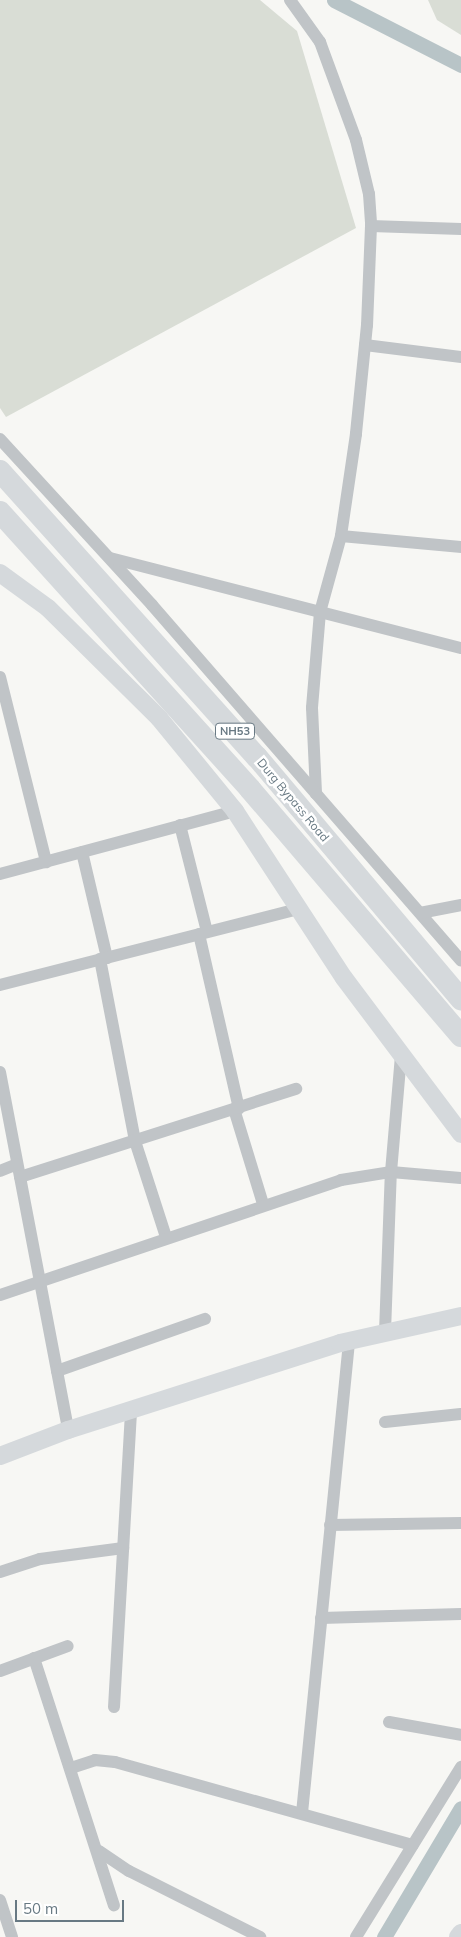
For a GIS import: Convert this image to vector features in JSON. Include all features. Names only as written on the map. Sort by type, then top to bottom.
[{"type":"highway","name":"Durg Bypass Road","points":[[0,471],[257,757],[461,999]]},
{"type":"highway","name":"Durg Bypass Road","points":[[0,512],[250,789],[461,1036]]},
{"type":"street","points":[[290,0],[320,42],[356,140],[369,194],[372,226],[365,345],[341,536],[320,612],[312,708],[316,794]]},
{"type":"street","points":[[372,226],[461,229]]},
{"type":"street","points":[[365,345],[461,357]]},
{"type":"street","points":[[0,439],[109,558],[461,961]]},
{"type":"street","points":[[341,536],[461,547]]},
{"type":"street","points":[[109,558],[461,648]]},
{"type":"street","points":[[0,573],[48,608],[159,718],[235,811],[344,978],[461,1134]]},
{"type":"street","points":[[0,677],[46,862]]},
{"type":"street","points":[[0,874],[235,811]]},
{"type":"street","points":[[180,826],[203,933],[236,1108],[264,1204]]},
{"type":"street","points":[[82,852],[103,958],[135,1141],[166,1237]]},
{"type":"street","points":[[420,914],[461,905]]},
{"type":"street","points":[[0,985],[299,909]]},
{"type":"street","points":[[385,1332],[391,1172],[401,1055]]},
{"type":"street","points":[[0,1072],[68,1430]]},
{"type":"street","points":[[0,1171],[19,1171],[135,1141],[296,1089]]},
{"type":"street","points":[[0,1295],[166,1237],[341,1180],[391,1172],[461,1178]]},
{"type":"street","points":[[0,1456],[68,1430],[131,1412],[349,1341],[461,1316]]},
{"type":"street","points":[[57,1371],[205,1319]]},
{"type":"street","points":[[302,1813],[349,1341]]},
{"type":"street","points":[[114,1707],[131,1412]]},
{"type":"street","points":[[385,1422],[461,1414]]},
{"type":"street","points":[[330,1526],[461,1523]]},
{"type":"street","points":[[0,1572],[40,1559],[123,1548]]},
{"type":"street","points":[[321,1618],[461,1614]]},
{"type":"street","points":[[0,1671],[68,1646]]},
{"type":"street","points":[[34,1658],[99,1851],[114,1905]]},
{"type":"street","points":[[389,1722],[461,1735]]},
{"type":"street","points":[[71,1768],[95,1760],[115,1762],[413,1845]]},
{"type":"street","points":[[356,1937],[461,1768]]},
{"type":"street","points":[[99,1851],[129,1871],[260,1937]]},
{"type":"street","points":[[0,1900],[12,1937]]},
{"type":"street","points":[[458,1937],[461,1933]]},
{"type":"shaded area","points":[[0,0],[260,0],[297,31],[356,228],[6,417],[0,408]]},
{"type":"shaded area","points":[[428,0],[461,0],[461,35],[437,20]]},
{"type":"waterway","points":[[334,0],[461,65]]},
{"type":"waterway","points":[[384,1937],[461,1808]]}]
